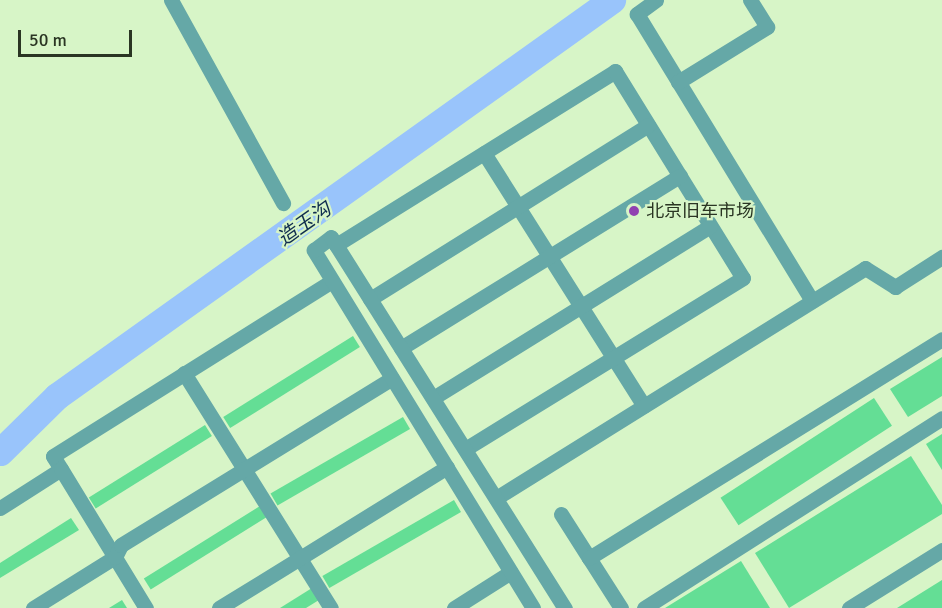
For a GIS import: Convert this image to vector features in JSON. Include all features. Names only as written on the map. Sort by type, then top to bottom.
[{"type":"street","points":[[171,0],[283,203]]},
{"type":"street","points":[[656,0],[637,14],[813,301]]},
{"type":"street","points":[[678,82],[767,27],[750,0]]},
{"type":"street","points":[[336,245],[615,72],[742,278],[465,449]]},
{"type":"street","points":[[370,299],[648,125]]},
{"type":"street","points":[[484,153],[644,406]]},
{"type":"street","points":[[401,348],[680,176]]},
{"type":"street","points":[[433,398],[710,226]]},
{"type":"street","points":[[533,608],[314,250],[331,237],[565,608]]},
{"type":"street","points":[[496,498],[866,268],[895,287],[942,257]]},
{"type":"street","points":[[146,608],[53,456],[332,280]]},
{"type":"street","points":[[589,558],[942,339]]},
{"type":"street","points":[[184,373],[331,608]]},
{"type":"street","points":[[33,608],[115,557],[121,545],[392,378]]},
{"type":"street","points":[[644,608],[942,418]]},
{"type":"street","points":[[219,608],[447,467]]},
{"type":"street","points":[[0,508],[61,469]]},
{"type":"street","points":[[561,514],[621,608]]},
{"type":"street","points":[[849,608],[942,550]]},
{"type":"street","points":[[454,608],[511,572]]},
{"type":"building","points":[[353,336],[360,347],[230,428],[223,417]]},
{"type":"building","points":[[942,357],[942,396],[908,417],[890,389]]},
{"type":"building","points":[[874,398],[892,426],[738,525],[721,498]]},
{"type":"building","points":[[403,417],[410,429],[277,506],[270,493]]},
{"type":"building","points":[[205,425],[212,436],[96,509],[89,498]]},
{"type":"building","points":[[942,434],[942,470],[926,444]]},
{"type":"building","points":[[911,456],[942,505],[942,514],[789,608],[755,553]]},
{"type":"building","points":[[454,500],[461,512],[329,588],[322,576]]},
{"type":"building","points":[[260,506],[267,517],[151,590],[144,579]]},
{"type":"building","points":[[71,518],[79,530],[0,578],[0,563]]},
{"type":"building","points":[[741,561],[770,608],[665,608]]},
{"type":"building","points":[[942,580],[942,608],[897,608]]},
{"type":"building","points":[[312,588],[319,600],[306,608],[280,608]]},
{"type":"building","points":[[122,600],[127,608],[109,608]]},
{"type":"waterway","name":"造玉沟","points":[[0,452],[57,396],[612,0]]},
{"type":"place","name":"北京旧车市场","points":[[634,211]]}]
